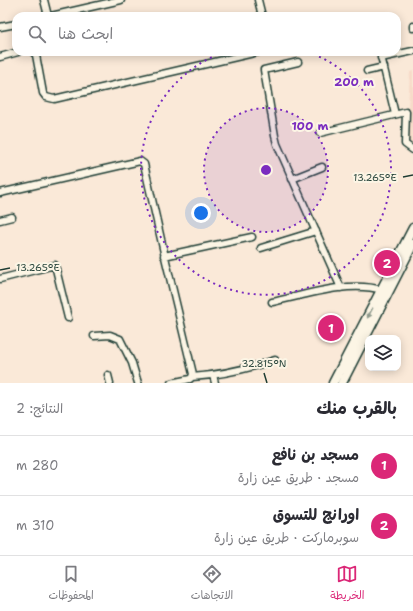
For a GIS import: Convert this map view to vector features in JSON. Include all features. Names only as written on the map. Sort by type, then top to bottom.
[{"type":"main road","points":[[333,383],[413,228]]},
{"type":"main road","points":[[342,383],[413,244]]},
{"type":"street","points":[[44,0],[48,12]]},
{"type":"street","points":[[66,12],[119,0]]},
{"type":"street","points":[[258,0],[261,12]]},
{"type":"street","points":[[0,27],[12,25]]},
{"type":"street","points":[[401,52],[413,51]]},
{"type":"street","points":[[0,57],[12,54]]},
{"type":"street","points":[[36,56],[43,93],[46,97],[54,99],[241,56]]},
{"type":"street","points":[[381,56],[395,114]]},
{"type":"street","points":[[298,62],[264,69],[263,71],[277,144],[342,288]]},
{"type":"street","points":[[367,71],[384,67]]},
{"type":"street","points":[[320,133],[407,112],[405,144],[413,150]]},
{"type":"street","points":[[0,193],[140,161],[144,164],[164,256],[193,374],[192,377]]},
{"type":"street","points":[[292,180],[322,167]]},
{"type":"street","points":[[0,220],[12,217]]},
{"type":"street","points":[[261,248],[316,231]]},
{"type":"street","points":[[164,256],[252,237]]},
{"type":"street","points":[[0,279],[55,265],[68,318]]},
{"type":"street","points":[[272,302],[342,288],[365,286],[382,290]]},
{"type":"street","points":[[94,336],[110,335],[120,339],[132,363],[138,383]]},
{"type":"street","points":[[171,383],[190,379],[192,377],[243,370],[275,360]]},
{"type":"street","points":[[108,375],[110,383]]},
{"type":"street","points":[[213,375],[215,383]]},
{"type":"shaded area","points":[[413,71],[413,148],[406,143],[410,72]]},
{"type":"place","name":"اورانج للتسوق","points":[[387,263]]},
{"type":"place","name":"مسجد بن نافع","points":[[331,328]]}]
